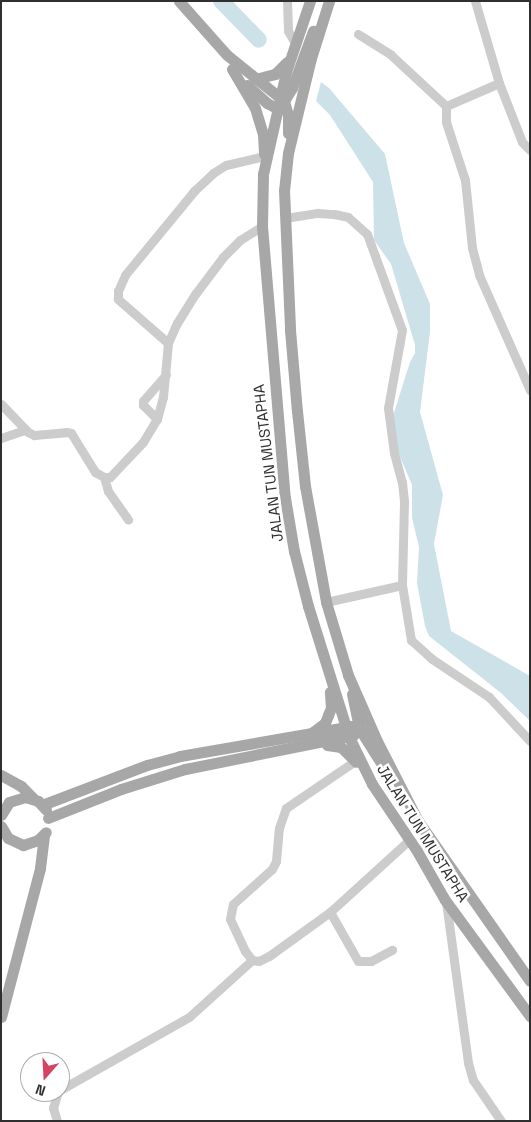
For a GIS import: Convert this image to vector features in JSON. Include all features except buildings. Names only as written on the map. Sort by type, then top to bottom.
[{"type":"main road","points":[[178,1],[206,33],[232,69],[255,108],[263,134],[263,174]]},
{"type":"main road","name":"JALAN TUN MUSTAPHA","points":[[310,1],[289,59],[281,102],[263,174],[262,226],[285,498],[294,551],[347,732],[372,784],[445,900],[530,1016]]},
{"type":"main road","points":[[232,69],[266,103],[281,102],[292,88],[305,48],[326,6]]},
{"type":"main road","points":[[288,153],[326,6]]},
{"type":"main road","points":[[206,33],[281,102],[289,124],[285,218],[290,330],[298,420],[308,505],[326,602],[348,675],[359,728],[418,821],[527,973]]},
{"type":"main road","points":[[255,79],[275,74],[289,59]]},
{"type":"main road","points":[[312,733],[325,723],[331,708],[330,693],[319,656],[318,638]]},
{"type":"main road","points":[[348,675],[377,741],[418,821]]},
{"type":"main road","points":[[48,818],[121,789],[185,769],[309,745],[359,728]]},
{"type":"main road","points":[[1,815],[4,808],[16,798],[37,801],[180,756],[312,733],[347,732]]},
{"type":"main road","points":[[309,745],[341,747],[355,761],[372,784]]},
{"type":"main road","points":[[1,776],[21,786],[37,801],[48,818],[40,868],[2,1014]]},
{"type":"main road","points":[[1,826],[8,838],[23,844],[31,844],[44,835]]},
{"type":"street","points":[[288,1],[288,31],[294,43]]},
{"type":"street","points":[[474,1],[499,83],[522,142],[530,150]]},
{"type":"street","points":[[358,34],[391,55],[446,106],[446,122],[464,180],[472,248],[479,275],[530,390]]},
{"type":"street","points":[[446,106],[499,83]]},
{"type":"street","points":[[168,343],[118,300],[118,290],[125,275],[188,198],[213,174],[226,165],[264,156]]},
{"type":"street","points":[[285,218],[318,213],[348,217],[360,226],[369,239],[402,330],[388,408],[394,453],[402,482],[404,502],[402,585],[411,640],[439,664],[489,697],[530,741]]},
{"type":"street","points":[[104,478],[110,477],[143,442],[157,419],[166,375],[168,343],[177,323],[223,257],[240,240],[262,226]]},
{"type":"street","points":[[157,419],[143,405],[143,401],[166,375]]},
{"type":"street","points":[[1,404],[24,430],[34,435],[66,432],[72,434],[95,472],[104,478],[108,491],[128,520]]},
{"type":"street","points":[[1,438],[24,430]]},
{"type":"street","points":[[326,602],[402,585]]},
{"type":"street","points":[[355,761],[286,808],[279,828],[276,861],[272,869],[233,904],[230,919],[245,951],[252,960],[260,961],[269,956],[330,912],[409,840]]},
{"type":"street","points":[[445,900],[468,1063],[473,1080],[501,1121]]},
{"type":"street","points":[[330,912],[358,961],[371,961],[392,950]]},
{"type":"street","points":[[70,1085],[189,1017],[252,960]]},
{"type":"street","points":[[55,1102],[53,1108],[57,1121]]},
{"type":"shaded area","points":[[321,82],[329,88],[385,154],[404,243],[430,304],[430,332],[420,412],[443,495],[434,544],[451,631],[530,676],[530,721],[501,693],[429,636],[425,626],[417,583],[419,547],[412,518],[412,485],[395,445],[393,416],[410,362],[415,353],[415,345],[391,264],[374,240],[373,182],[330,115],[316,101]]},
{"type":"waterway","points":[[221,1],[259,40]]}]
